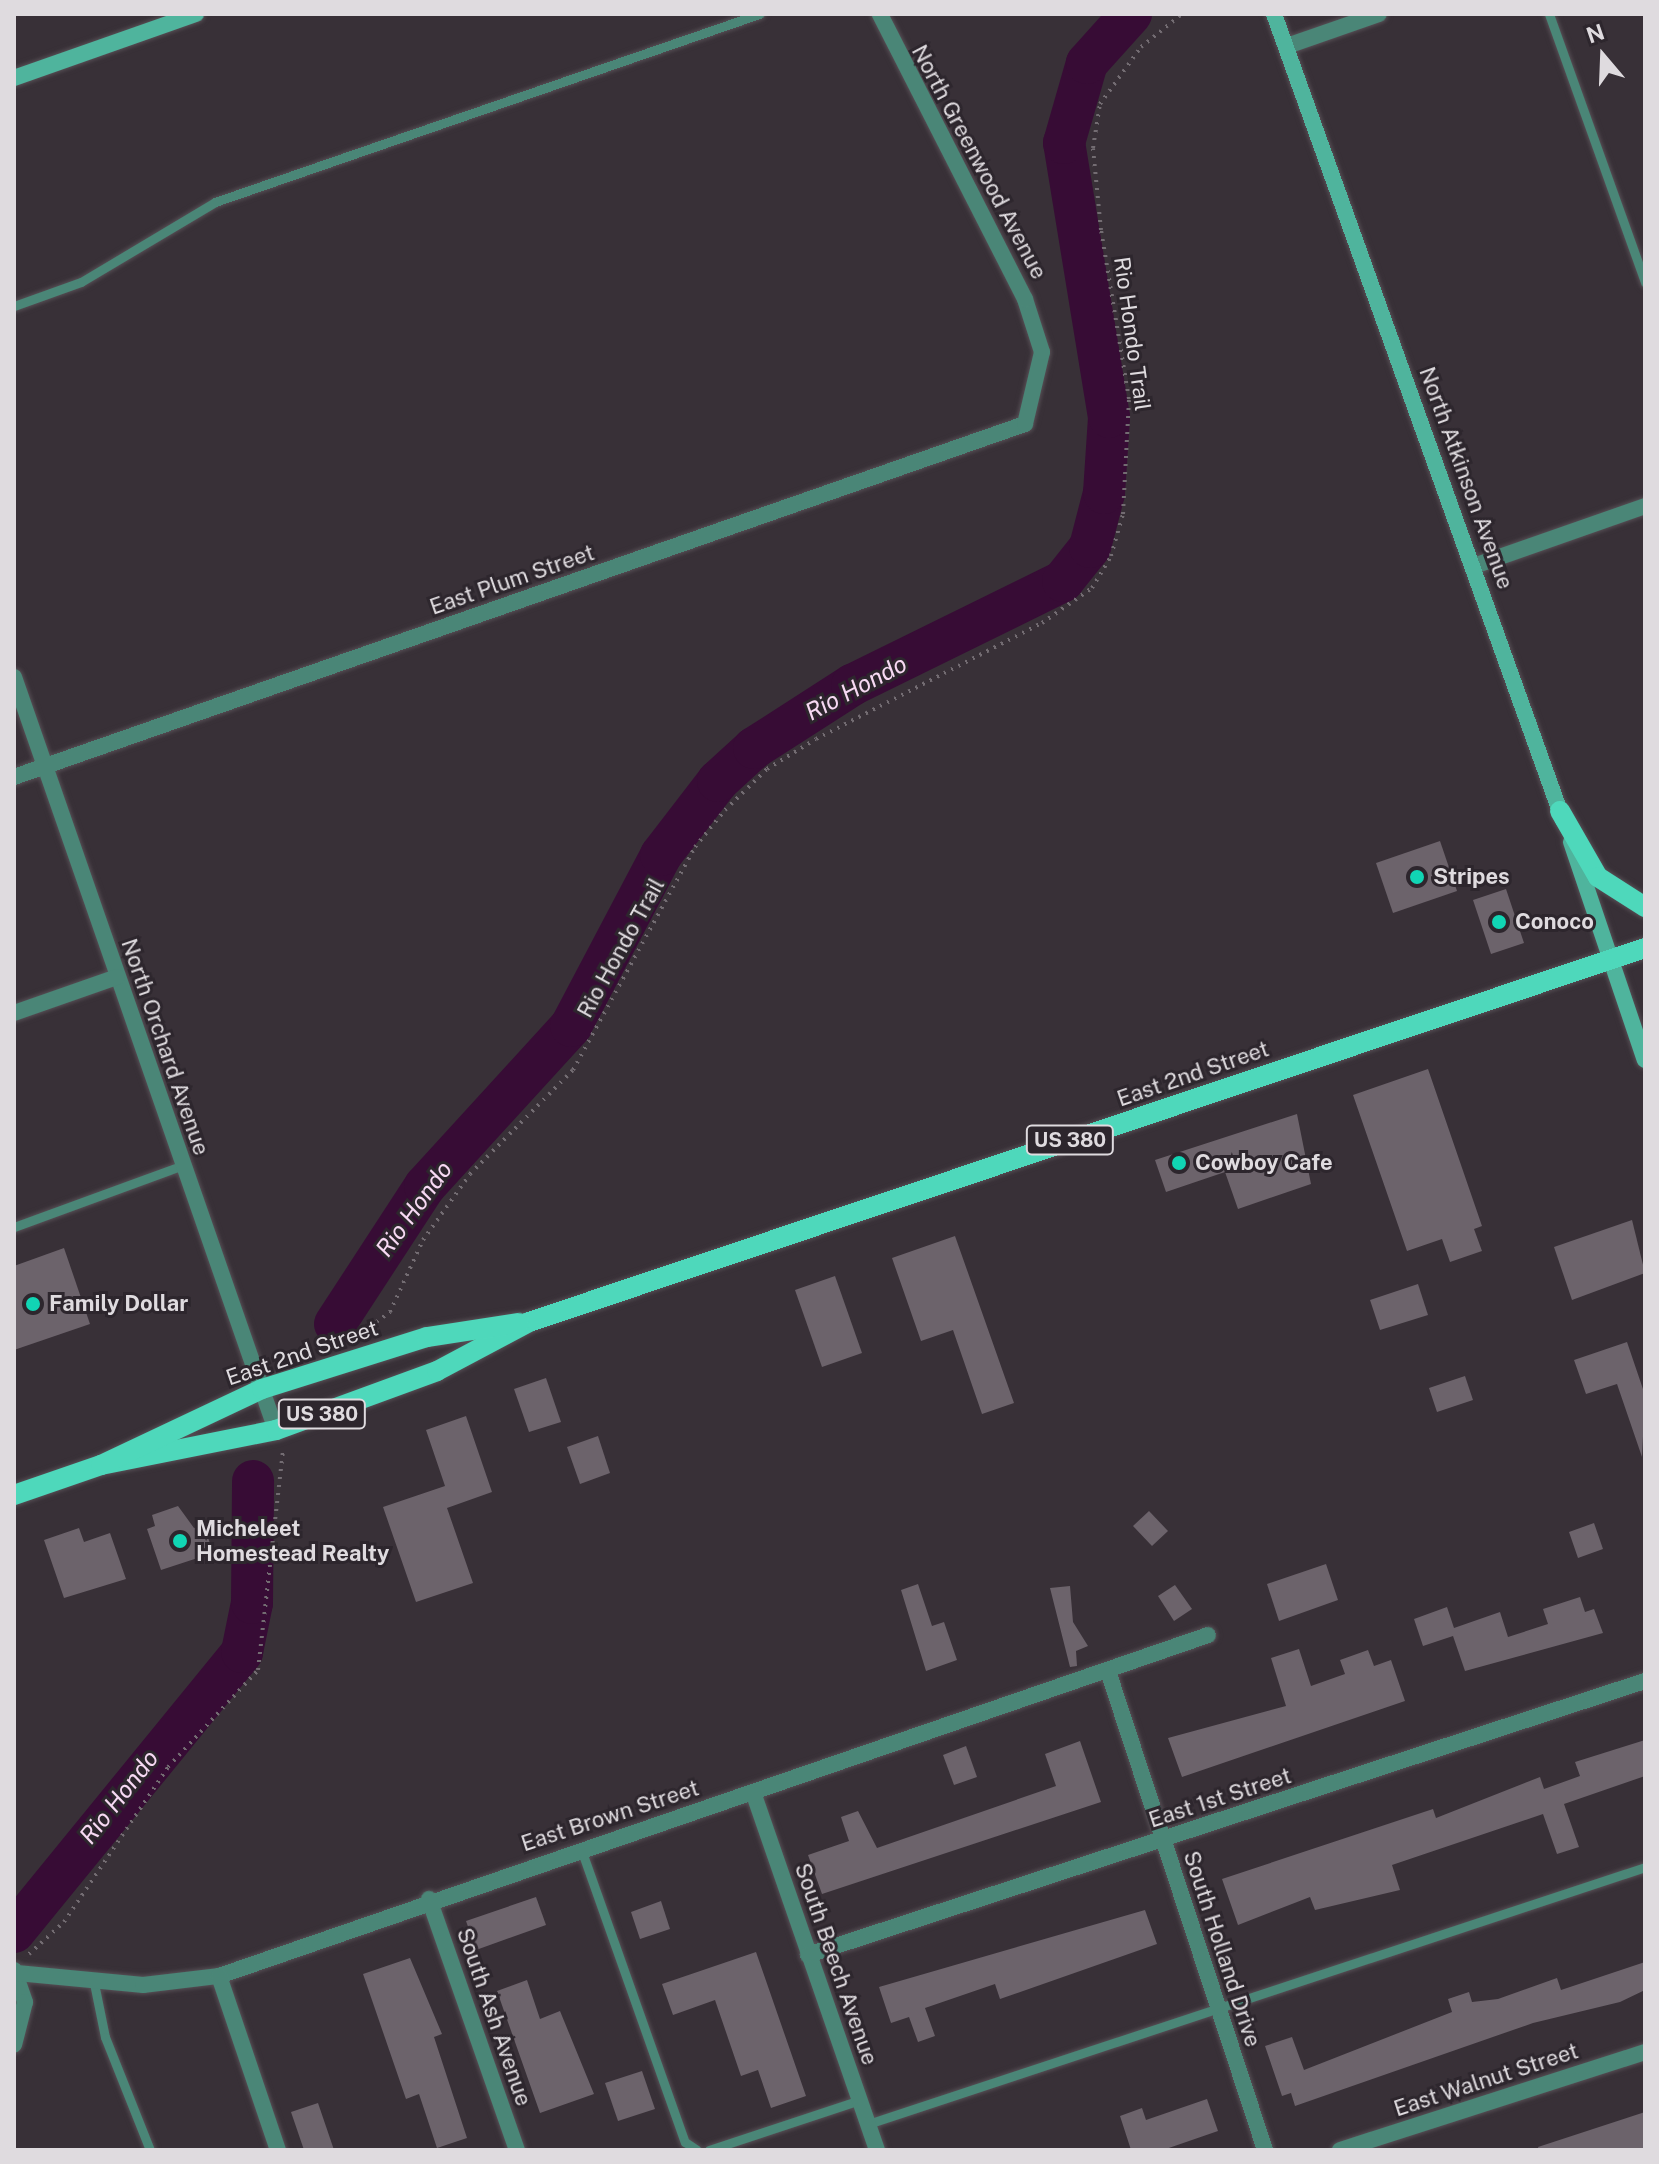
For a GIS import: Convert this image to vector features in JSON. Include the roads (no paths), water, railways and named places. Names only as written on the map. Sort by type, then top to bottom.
[{"type":"main road","points":[[14,78],[196,14]]},
{"type":"main road","name":"North Atkinson Avenue","points":[[1274,14],[1474,566],[1645,1060]]},
{"type":"main road","points":[[1560,811],[1598,877],[1645,907]]},
{"type":"main road","name":"East 2nd Street","points":[[101,1465],[276,1430],[437,1371],[529,1322],[1645,948]]},
{"type":"main road","name":"East 2nd Street","points":[[14,1495],[101,1465],[262,1389],[427,1337],[529,1322]]},
{"type":"street","name":"North Greenwood Avenue","points":[[880,14],[1025,299],[1042,352],[1025,424]]},
{"type":"street","points":[[1287,46],[1379,14]]},
{"type":"street","name":"East Plum Street","points":[[14,777],[1025,424]]},
{"type":"street","points":[[1474,566],[1645,506]]},
{"type":"street","name":"North Orchard Avenue","points":[[14,677],[276,1430]]},
{"type":"street","points":[[14,1013],[117,977]]},
{"type":"street","name":"East Brown Street","points":[[18,1967],[94,1983],[219,1976],[429,1899],[753,1792],[1208,1635]]},
{"type":"street","name":"South Holland Drive","points":[[1108,1671],[1265,2150]]},
{"type":"street","name":"East 1st Street","points":[[808,1955],[1645,1681]]},
{"type":"street","name":"South Beech Avenue","points":[[753,1792],[877,2150]]},
{"type":"street","name":"South Ash Avenue","points":[[429,1899],[517,2150]]},
{"type":"street","points":[[14,2045],[25,2002],[18,1967]]},
{"type":"street","points":[[219,1976],[278,2150]]},
{"type":"street","name":"East Walnut Street","points":[[1340,2150],[1645,2052]]},
{"type":"lane","points":[[14,306],[81,282],[228,197],[759,14]]},
{"type":"lane","points":[[1549,14],[1645,282]]},
{"type":"lane","points":[[14,1227],[183,1165]]},
{"type":"lane","points":[[581,1849],[685,2142],[697,2150]]},
{"type":"lane","points":[[868,2124],[1218,2005],[1645,1867]]},
{"type":"lane","points":[[94,1983],[105,2037],[150,2150]]},
{"type":"lane","points":[[709,2150],[860,2100]]},
{"type":"waterway","points":[[335,1324],[425,1186],[571,1026],[661,855],[718,781],[754,748],[852,685],[1063,581],[1090,547],[1104,493],[1109,417],[1064,143],[1087,63],[1131,14]]},
{"type":"waterway","name":"Rio Hondo","points":[[14,1932],[242,1652],[252,1603],[253,1481]]},
{"type":"place","name":"Stripes","points":[[1417,877]]},
{"type":"place","name":"Conoco","points":[[1499,922]]},
{"type":"place","name":"Cowboy Cafe","points":[[1179,1163]]},
{"type":"place","name":"Family Dollar","points":[[33,1304]]},
{"type":"place","name":"Micheleet Homestead Realty","points":[[180,1541]]}]
